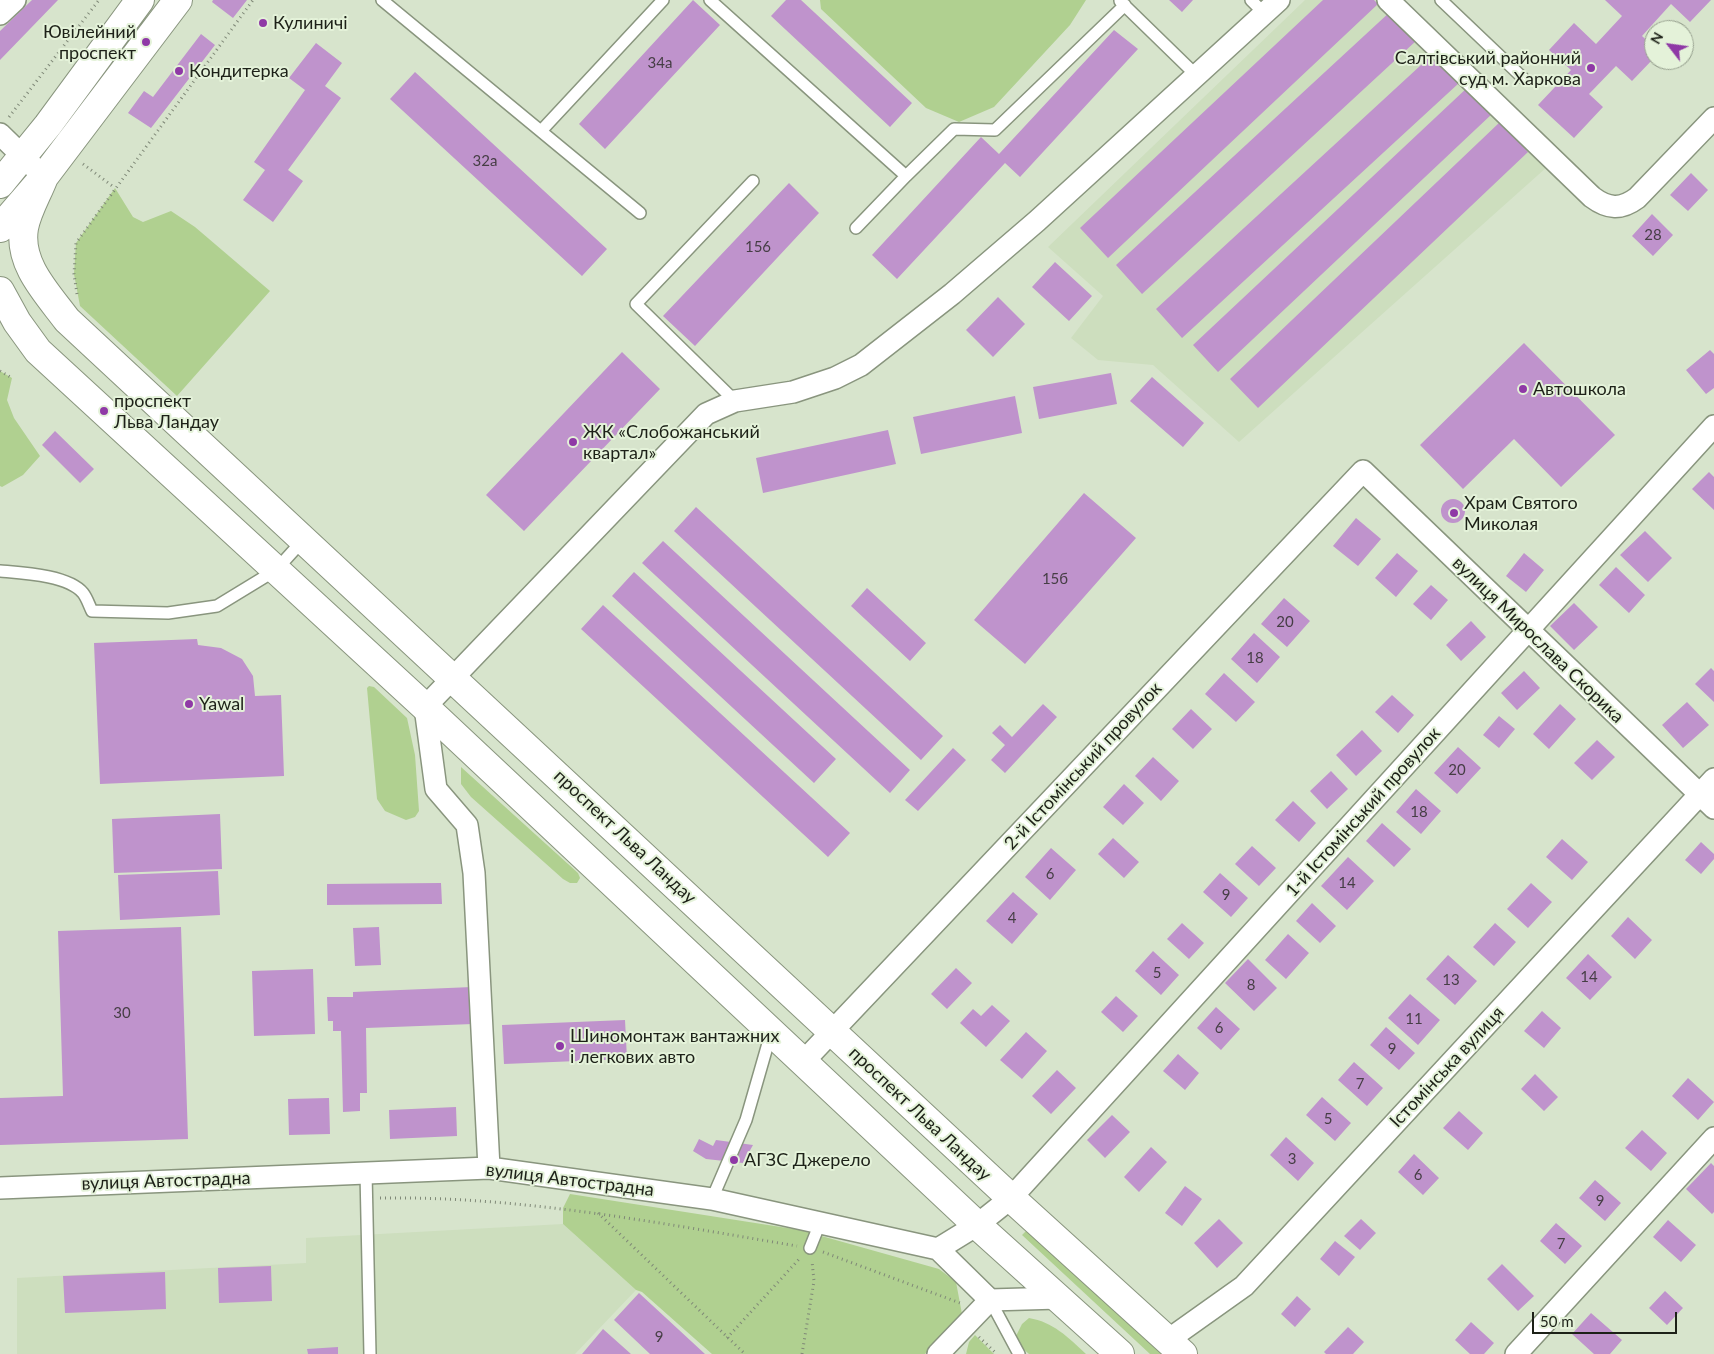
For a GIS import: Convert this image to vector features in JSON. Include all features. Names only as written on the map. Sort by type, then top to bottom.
[{"type":"main road","points":[[0,184],[23,157],[140,0]]},
{"type":"main road","points":[[0,228],[44,177],[178,0]]},
{"type":"main road","points":[[0,210],[23,157]]},
{"type":"main road","points":[[44,177],[24,226],[23,244],[29,265],[38,281],[73,309]]},
{"type":"main road","points":[[0,289],[27,298],[73,309]]},
{"type":"main road","points":[[0,289],[17,322],[38,351],[425,707],[977,1224],[1120,1354]]},
{"type":"main road","name":"проспект Льва Ландау","points":[[73,309],[304,539],[1011,1198],[1175,1347]]},
{"type":"main road","points":[[0,332],[38,351]]},
{"type":"street","points":[[0,14],[14,0]]},
{"type":"street","points":[[1388,0],[1592,197],[1604,205],[1616,208],[1624,206],[1637,198],[1714,118]]},
{"type":"street","points":[[489,1168],[474,872],[467,825],[436,789],[425,707],[698,422],[715,408],[735,401],[793,392],[835,378],[861,365],[952,294],[1037,221],[1196,75],[1265,4]]},
{"type":"street","points":[[3,127],[23,157],[44,177]]},
{"type":"street","name":"1-й Істомінський провулок","points":[[977,1224],[1011,1198],[1714,426]]},
{"type":"street","name":"вулиця Мирослава Скорика","points":[[1363,471],[1528,632],[1707,801]]},
{"type":"street","name":"2-й Істомінський провулок","points":[[803,1062],[1363,471]]},
{"type":"street","name":"Істомінська вулиця","points":[[1175,1347],[1244,1286],[1707,801],[1714,779]]},
{"type":"street","points":[[1516,1354],[1714,1138]]},
{"type":"street","name":"вулиця Автострадна","points":[[0,1188],[489,1168],[712,1199],[938,1249]]},
{"type":"street","points":[[977,1224],[938,1249],[990,1300],[1059,1298]]},
{"type":"street","points":[[938,1354],[990,1300]]},
{"type":"lane","points":[[382,0],[640,213]]},
{"type":"lane","points":[[541,131],[663,0]]},
{"type":"lane","points":[[710,0],[906,176]]},
{"type":"lane","points":[[1441,0],[1523,78]]},
{"type":"lane","points":[[856,228],[954,129],[995,130],[1122,2],[1196,75]]},
{"type":"lane","points":[[735,401],[636,304],[753,181]]},
{"type":"lane","points":[[0,571],[45,576],[69,583],[83,592],[92,611],[168,613],[217,606],[276,570],[304,539]]},
{"type":"lane","points":[[712,1199],[746,1120],[771,1032]]},
{"type":"lane","points":[[366,1173],[370,1354]]},
{"type":"lane","points":[[810,1248],[820,1223]]},
{"type":"lane","points":[[990,1300],[1019,1354]]},
{"type":"path","points":[[3,127],[99,0]]},
{"type":"path","points":[[73,309],[76,243],[253,0]]},
{"type":"path","points":[[83,164],[115,188]]},
{"type":"path","points":[[0,371],[12,378]]},
{"type":"path","points":[[367,1198],[450,1198],[536,1204],[810,1248],[951,1298],[960,1303],[974,1318],[977,1336],[997,1354]]},
{"type":"path","points":[[598,1213],[745,1354]]},
{"type":"path","points":[[727,1338],[810,1248]]},
{"type":"path","points":[[802,1354],[814,1280],[810,1248]]},
{"type":"shaded area","points":[[1305,0],[1380,0],[1547,167],[1239,442],[1153,365],[1098,360],[1071,338],[1103,296],[1048,247]]},
{"type":"shaded area","points":[[563,1224],[636,1290],[575,1354],[17,1354],[17,1278],[306,1263],[306,1238]]},
{"type":"green space","points":[[820,0],[1086,0],[1070,25],[994,107],[959,122],[926,108],[821,9]]},
{"type":"green space","points":[[115,188],[133,217],[143,222],[171,211],[195,227],[270,291],[177,396],[80,306],[74,274],[76,243]]},
{"type":"green space","points":[[0,371],[12,378],[7,400],[14,418],[40,456],[23,475],[2,487],[0,486]]},
{"type":"green space","points":[[369,686],[374,687],[407,718],[415,755],[419,811],[415,817],[406,820],[385,811],[377,799],[367,688]]},
{"type":"green space","points":[[461,767],[578,873],[580,878],[577,883],[570,883],[563,879],[471,797],[461,784]]},
{"type":"green space","points":[[570,1194],[800,1230],[939,1269],[956,1282],[962,1314],[925,1354],[712,1354],[642,1292],[636,1290],[563,1224],[563,1208]]},
{"type":"green space","points":[[1029,1228],[1165,1354],[1150,1354],[1022,1235]]},
{"type":"green space","points":[[1029,1318],[1053,1327],[1086,1354],[1029,1354],[1019,1345],[1016,1336],[1022,1324]]},
{"type":"green space","points":[[975,1335],[994,1354],[966,1354],[969,1342]]},
{"type":"building","points":[[32,0],[58,0],[0,60],[0,31]]},
{"type":"building","points":[[213,0],[247,0],[233,18],[212,2]]},
{"type":"building","points":[[693,0],[720,25],[605,149],[579,124]]},
{"type":"building","points":[[786,0],[801,0],[912,103],[890,127],[771,16]]},
{"type":"building","points":[[1169,0],[1193,0],[1182,12]]},
{"type":"building","points":[[1323,0],[1374,0],[1378,4],[1108,258],[1080,228]]},
{"type":"building","name":"Салтівський районний суд м. Харкова","points":[[1605,0],[1711,0],[1692,20],[1688,20],[1671,4],[1656,20],[1644,20],[1644,34],[1642,36],[1644,38],[1644,68],[1632,81],[1616,66],[1589,94],[1603,107],[1574,138],[1538,105],[1571,70],[1549,50],[1574,23],[1596,44],[1622,16]]},
{"type":"building","points":[[1391,11],[1417,40],[1142,294],[1116,265]]},
{"type":"building","points":[[1114,30],[1138,49],[1020,177],[1005,163],[897,279],[872,255],[981,137],[999,154]]},
{"type":"building","points":[[201,34],[215,45],[151,128],[128,113],[144,91],[153,97]]},
{"type":"building","points":[[316,43],[342,63],[325,86],[341,98],[288,170],[303,181],[273,222],[243,200],[265,170],[254,162],[305,90],[289,78]]},
{"type":"building","points":[[1433,54],[1459,83],[1182,338],[1156,309]]},
{"type":"building","points":[[415,72],[607,249],[582,276],[390,99]]},
{"type":"building","points":[[1468,87],[1493,113],[1218,372],[1193,345]]},
{"type":"building","points":[[1500,122],[1528,152],[1258,408],[1230,379]]},
{"type":"building","points":[[1691,173],[1708,190],[1688,211],[1670,195]]},
{"type":"building","points":[[789,183],[819,213],[695,346],[663,316]]},
{"type":"building","points":[[1652,214],[1673,235],[1653,256],[1632,236]]},
{"type":"building","points":[[1055,262],[1092,296],[1069,321],[1032,287]]},
{"type":"building","points":[[998,297],[1025,324],[993,357],[966,330]]},
{"type":"building","name":"Автошкола","points":[[1524,343],[1615,435],[1561,487],[1514,439],[1463,489],[1420,445]]},
{"type":"building","points":[[1710,350],[1714,354],[1714,388],[1706,394],[1686,370]]},
{"type":"building","name":"ЖК «Слобожанський квартал»","points":[[622,352],[660,389],[524,531],[486,495]]},
{"type":"building","points":[[1111,373],[1117,404],[1039,419],[1033,387]]},
{"type":"building","points":[[1152,377],[1204,423],[1183,447],[1130,401]]},
{"type":"building","points":[[1015,396],[1022,433],[921,454],[913,417]]},
{"type":"building","points":[[888,430],[896,464],[763,493],[756,458]]},
{"type":"building","points":[[55,431],[94,469],[80,483],[42,445]]},
{"type":"building","points":[[1709,472],[1714,477],[1714,510],[1692,489]]},
{"type":"building","points":[[1084,493],[1136,538],[1025,664],[974,620]]},
{"type":"building","name":"Храм Святого Миколая","points":[[1453,499],[1461,503],[1465,511],[1461,519],[1453,523],[1445,519],[1441,511],[1445,503]]},
{"type":"building","points":[[696,507],[943,736],[921,760],[674,531]]},
{"type":"building","points":[[1356,518],[1381,539],[1358,566],[1333,546]]},
{"type":"building","points":[[1645,531],[1672,558],[1648,582],[1620,555]]},
{"type":"building","points":[[663,541],[910,770],[890,793],[642,563]]},
{"type":"building","points":[[1397,553],[1418,571],[1396,597],[1375,578]]},
{"type":"building","points":[[1524,553],[1544,570],[1526,592],[1506,576]]},
{"type":"building","points":[[1616,567],[1645,595],[1629,613],[1599,585]]},
{"type":"building","points":[[634,572],[836,759],[814,783],[612,596]]},
{"type":"building","points":[[1431,585],[1448,600],[1431,620],[1413,604]]},
{"type":"building","points":[[867,588],[926,643],[910,661],[851,606]]},
{"type":"building","points":[[1284,598],[1310,621],[1287,647],[1261,624]]},
{"type":"building","points":[[1574,603],[1598,627],[1574,650],[1550,626]]},
{"type":"building","points":[[603,605],[850,833],[828,857],[581,629]]},
{"type":"building","points":[[1471,621],[1486,637],[1461,661],[1446,645]]},
{"type":"building","points":[[1254,633],[1280,657],[1257,683],[1231,659]]},
{"type":"building","name":"Yawal","points":[[197,639],[198,645],[221,648],[242,659],[253,676],[255,696],[281,695],[284,776],[100,784],[94,643]]},
{"type":"building","points":[[1711,668],[1714,671],[1714,702],[1695,684]]},
{"type":"building","points":[[1524,671],[1540,688],[1517,710],[1501,693]]},
{"type":"building","points":[[1224,673],[1255,702],[1236,722],[1205,694]]},
{"type":"building","points":[[1392,695],[1414,715],[1398,733],[1375,712]]},
{"type":"building","points":[[1687,702],[1709,725],[1683,748],[1662,725]]},
{"type":"building","points":[[1043,704],[1057,717],[1005,773],[991,760],[1005,745],[992,733],[1000,725],[1012,737]]},
{"type":"building","points":[[1560,704],[1576,719],[1549,749],[1533,734]]},
{"type":"building","points":[[1191,709],[1212,729],[1193,749],[1172,729]]},
{"type":"building","points":[[1499,716],[1515,729],[1499,748],[1483,735]]},
{"type":"building","points":[[1362,730],[1382,751],[1356,776],[1336,755]]},
{"type":"building","points":[[1597,740],[1615,757],[1592,780],[1574,763]]},
{"type":"building","points":[[1458,747],[1481,768],[1457,794],[1434,773]]},
{"type":"building","points":[[953,748],[966,760],[918,811],[905,800]]},
{"type":"building","points":[[1153,757],[1179,781],[1161,801],[1135,776]]},
{"type":"building","points":[[1331,771],[1348,789],[1327,809],[1310,791]]},
{"type":"building","points":[[1124,784],[1144,803],[1123,825],[1103,807]]},
{"type":"building","points":[[1416,789],[1441,811],[1421,834],[1396,812]]},
{"type":"building","points":[[1293,801],[1316,823],[1299,842],[1275,820]]},
{"type":"building","points":[[220,814],[222,869],[114,873],[112,819]]},
{"type":"building","points":[[1382,823],[1411,849],[1394,867],[1366,841]]},
{"type":"building","points":[[1113,838],[1139,862],[1124,878],[1098,854]]},
{"type":"building","points":[[1562,839],[1588,862],[1572,880],[1546,857]]},
{"type":"building","points":[[1701,842],[1714,854],[1714,859],[1701,874],[1685,860]]},
{"type":"building","points":[[1252,846],[1276,868],[1259,886],[1235,864]]},
{"type":"building","points":[[1051,848],[1076,870],[1050,900],[1025,877]]},
{"type":"building","points":[[1348,857],[1374,881],[1347,910],[1321,886]]},
{"type":"building","points":[[218,871],[220,915],[120,920],[118,875]]},
{"type":"building","points":[[1220,873],[1248,898],[1231,917],[1203,892]]},
{"type":"building","points":[[441,883],[442,904],[327,905],[327,884]]},
{"type":"building","points":[[1531,883],[1552,902],[1528,928],[1507,909]]},
{"type":"building","points":[[1013,892],[1038,914],[1012,944],[986,921]]},
{"type":"building","points":[[1312,903],[1336,926],[1320,943],[1296,921]]},
{"type":"building","points":[[1628,917],[1652,940],[1635,959],[1611,936]]},
{"type":"building","points":[[1182,923],[1204,943],[1189,959],[1167,939]]},
{"type":"building","points":[[1495,923],[1516,942],[1494,966],[1473,947]]},
{"type":"building","points":[[181,927],[188,1139],[0,1145],[0,1098],[63,1096],[58,931]]},
{"type":"building","points":[[379,927],[381,965],[355,966],[353,928]]},
{"type":"building","points":[[1288,934],[1309,953],[1286,979],[1265,960]]},
{"type":"building","points":[[1153,951],[1179,975],[1161,995],[1135,971]]},
{"type":"building","points":[[1588,954],[1612,977],[1590,1000],[1566,978]]},
{"type":"building","points":[[1448,955],[1477,981],[1455,1005],[1426,979]]},
{"type":"building","points":[[1248,959],[1277,988],[1254,1011],[1225,983]]},
{"type":"building","points":[[956,968],[972,983],[947,1009],[931,994]]},
{"type":"building","points":[[313,969],[315,1034],[254,1036],[252,971]]},
{"type":"building","points":[[472,987],[473,1024],[366,1028],[367,1093],[360,1093],[360,1111],[343,1112],[341,1031],[333,1031],[333,1021],[328,1021],[327,997],[353,997],[353,992]]},
{"type":"building","points":[[1410,994],[1440,1020],[1418,1045],[1388,1018]]},
{"type":"building","points":[[1116,996],[1138,1016],[1123,1032],[1101,1012]]},
{"type":"building","points":[[992,1005],[1010,1021],[986,1047],[960,1023],[973,1009],[981,1016]]},
{"type":"building","points":[[1216,1007],[1240,1029],[1221,1050],[1197,1028]]},
{"type":"building","points":[[1542,1011],[1561,1028],[1544,1048],[1524,1031]]},
{"type":"building","points":[[625,1020],[627,1059],[504,1064],[502,1025]]},
{"type":"building","points":[[1386,1027],[1415,1053],[1399,1070],[1370,1045]]},
{"type":"building","points":[[1026,1032],[1047,1051],[1022,1079],[1000,1060]]},
{"type":"building","points":[[1178,1054],[1199,1073],[1185,1090],[1163,1071]]},
{"type":"building","points":[[1354,1062],[1383,1088],[1367,1106],[1338,1080]]},
{"type":"building","points":[[1057,1070],[1076,1088],[1051,1114],[1032,1096]]},
{"type":"building","points":[[1535,1074],[1558,1097],[1544,1111],[1521,1089]]},
{"type":"building","points":[[1688,1078],[1714,1102],[1698,1120],[1672,1096]]},
{"type":"building","points":[[1322,1097],[1351,1123],[1335,1141],[1306,1115]]},
{"type":"building","points":[[329,1098],[330,1134],[289,1135],[288,1099]]},
{"type":"building","points":[[456,1107],[457,1136],[390,1139],[389,1110]]},
{"type":"building","points":[[1459,1111],[1483,1133],[1468,1150],[1443,1128]]},
{"type":"building","points":[[1112,1115],[1130,1132],[1105,1158],[1087,1140]]},
{"type":"building","points":[[1642,1130],[1667,1153],[1651,1171],[1625,1148]]},
{"type":"building","points":[[1286,1137],[1314,1163],[1298,1181],[1270,1155]]},
{"type":"building","points":[[699,1139],[713,1146],[716,1140],[753,1145],[743,1163],[706,1159],[693,1151]]},
{"type":"building","points":[[1151,1147],[1167,1162],[1139,1192],[1124,1177]]},
{"type":"building","points":[[1414,1154],[1439,1178],[1423,1195],[1398,1172]]},
{"type":"building","points":[[1711,1163],[1714,1166],[1714,1212],[1712,1214],[1686,1189]]},
{"type":"building","points":[[1595,1180],[1621,1203],[1605,1221],[1579,1198]]},
{"type":"building","points":[[1185,1186],[1202,1199],[1182,1226],[1165,1213]]},
{"type":"building","points":[[1219,1219],[1243,1243],[1217,1268],[1194,1243]]},
{"type":"building","points":[[1361,1219],[1376,1233],[1360,1250],[1344,1236]]},
{"type":"building","points":[[1668,1220],[1696,1245],[1681,1262],[1653,1237]]},
{"type":"building","points":[[1556,1223],[1582,1246],[1565,1264],[1540,1241]]},
{"type":"building","points":[[1335,1241],[1355,1257],[1339,1276],[1320,1259]]},
{"type":"building","points":[[1502,1264],[1534,1296],[1518,1311],[1487,1279]]},
{"type":"building","points":[[271,1266],[272,1301],[219,1303],[218,1268]]},
{"type":"building","points":[[165,1272],[166,1309],[65,1313],[63,1276]]},
{"type":"building","points":[[1665,1291],[1683,1308],[1667,1325],[1649,1308]]},
{"type":"building","points":[[639,1293],[705,1354],[650,1354],[614,1320]]},
{"type":"building","points":[[1297,1296],[1311,1309],[1295,1327],[1281,1314]]},
{"type":"building","points":[[1591,1313],[1622,1340],[1610,1354],[1594,1354],[1572,1334]]},
{"type":"building","points":[[1471,1322],[1494,1343],[1484,1354],[1470,1354],[1455,1340]]},
{"type":"building","points":[[1348,1327],[1364,1342],[1353,1354],[1326,1354],[1324,1352]]},
{"type":"building","points":[[603,1329],[631,1354],[582,1354]]},
{"type":"building","points":[[338,1347],[338,1354],[308,1354],[307,1349]]},
{"type":"place","name":"Кулиничі","points":[[263,23]]},
{"type":"place","name":"Ювілейний проспект","points":[[146,42]]},
{"type":"place","name":"Салтівський районний суд м. Харкова","points":[[1591,68]]},
{"type":"place","name":"Кондитерка","points":[[179,71]]},
{"type":"place","name":"Автошкола","points":[[1523,389]]},
{"type":"place","name":"проспект Льва Ландау","points":[[104,411]]},
{"type":"place","name":"ЖК «Слобожанський квартал»","points":[[573,442]]},
{"type":"place","name":"Храм Святого Миколая","points":[[1454,513]]},
{"type":"place","name":"Yawal","points":[[189,704]]},
{"type":"place","name":"Шиномонтаж вантажних і легкових авто","points":[[560,1046]]},
{"type":"place","name":"АГЗС Джерело","points":[[734,1160]]}]
